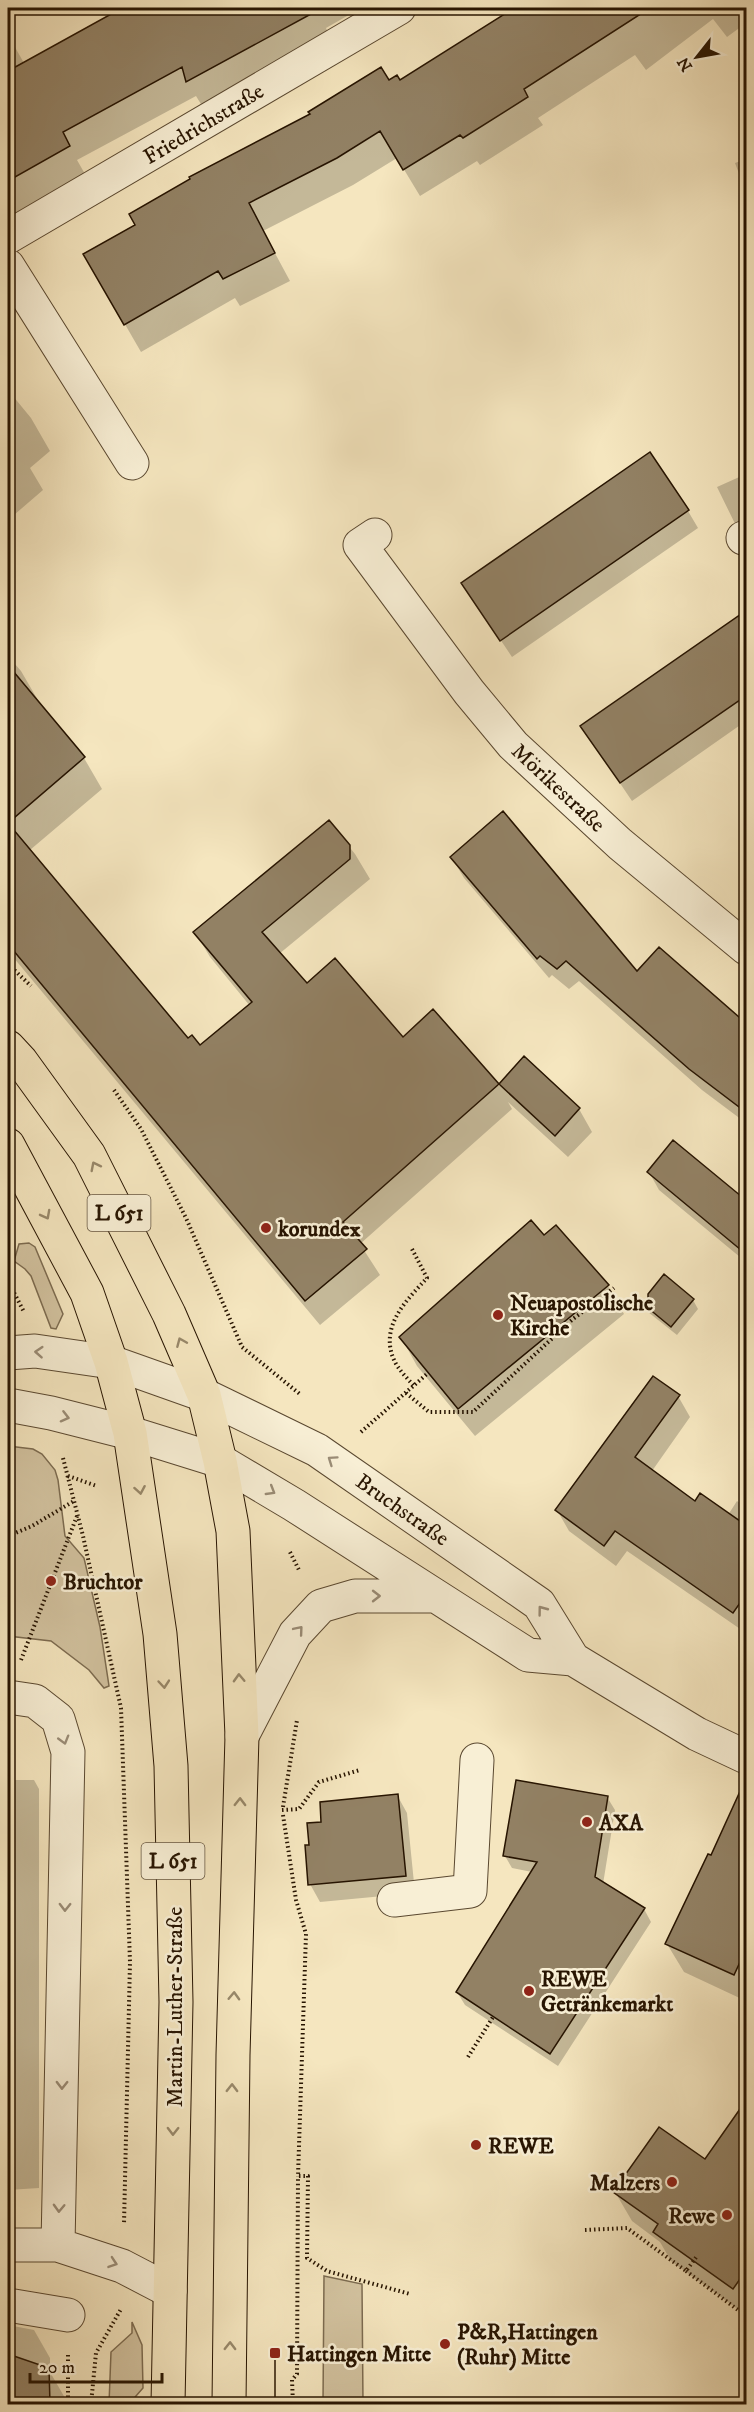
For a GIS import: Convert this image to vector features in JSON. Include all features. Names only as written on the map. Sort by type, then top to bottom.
[{"type":"main road","name":"L 651","points":[[8,1047],[21,1061],[89,1155],[169,1314],[204,1395],[220,1461],[233,1531],[242,1736],[233,2055],[229,2404]]},
{"type":"main road","name":"Martin-Luther-Straße","points":[[8,1145],[87,1293],[111,1362],[130,1433],[160,1634],[171,1766],[176,2002],[167,2404]]},
{"type":"street","name":"Friedrichstraße","points":[[8,237],[399,8]]},
{"type":"street","points":[[8,266],[132,463]]},
{"type":"street","name":"Mörikestraße","points":[[375,535],[360,545],[469,692],[513,745],[620,844],[747,948]]},
{"type":"street","points":[[8,1353],[35,1351],[111,1362],[204,1395]]},
{"type":"street","name":"Bruchstraße","points":[[204,1395],[317,1450],[539,1604],[573,1659]]},
{"type":"street","points":[[8,1406],[51,1413],[130,1433],[220,1461]]},
{"type":"street","name":"Bruchstraße","points":[[220,1461],[294,1505],[528,1655],[573,1659],[697,1734],[747,1757]]},
{"type":"street","points":[[242,1736],[295,1634],[321,1606],[355,1596],[433,1596]]},
{"type":"street","points":[[8,1697],[35,1701],[58,1719],[68,1752],[58,2244]]},
{"type":"street","points":[[394,1900],[471,1891],[477,1760]]},
{"type":"street","points":[[8,2245],[58,2244],[122,2266],[170,2291]]},
{"type":"street","points":[[8,2305],[68,2315]]},
{"type":"path","points":[[8,964],[31,986]]},
{"type":"path","points":[[114,1090],[141,1129],[186,1218],[242,1347],[310,1402]]},
{"type":"path","points":[[412,1250],[427,1278],[400,1307],[392,1326],[389,1342],[394,1360],[414,1386]]},
{"type":"path","points":[[8,1281],[27,1319]]},
{"type":"path","points":[[406,1393],[429,1412],[473,1412],[573,1319],[614,1288]]},
{"type":"path","points":[[359,1435],[428,1373]]},
{"type":"path","points":[[60,1449],[78,1515],[121,1708],[130,1962],[121,2308],[96,2354],[91,2404]]},
{"type":"path","points":[[68,1476],[99,1487]]},
{"type":"path","points":[[8,1536],[32,1526],[74,1501]]},
{"type":"path","points":[[30,1634],[78,1515]]},
{"type":"path","points":[[289,1549],[304,1579]]},
{"type":"path","points":[[293,2404],[292,2380],[297,2374],[298,2176],[306,1934],[296,1900],[282,1810],[299,1713]]},
{"type":"path","points":[[282,1810],[299,1809],[319,1782],[360,1770]]},
{"type":"path","points":[[468,2057],[493,2017]]},
{"type":"path","points":[[298,2176],[308,2175],[307,2258],[327,2271],[410,2294]]},
{"type":"path","points":[[585,2230],[627,2228],[747,2316]]},
{"type":"path","points":[[686,2271],[697,2256]]},
{"type":"path","points":[[68,2315],[69,2404]]},
{"type":"shaded area","points":[[29,1243],[35,1247],[63,1314],[56,1329],[51,1328],[31,1276],[14,1261],[19,1244]]},
{"type":"shaded area","points":[[8,1446],[33,1449],[42,1454],[55,1470],[65,1536],[84,1558],[100,1627],[109,1686],[104,1688],[89,1670],[51,1641],[8,1636]]},
{"type":"shaded area","points":[[324,2276],[362,2284],[363,2404],[323,2404]]},
{"type":"shaded area","points":[[132,2322],[142,2345],[143,2388],[129,2404],[109,2404],[111,2352],[132,2333]]},
{"type":"building","points":[[122,8],[322,8],[186,82],[182,67],[63,132],[70,146],[8,181],[8,71]]},
{"type":"building","points":[[514,8],[650,8],[524,89],[528,97],[463,138],[460,135],[403,170],[380,131],[337,158],[249,203],[275,253],[223,279],[218,271],[124,325],[83,254],[135,225],[129,214],[190,179],[189,177],[310,114],[308,112],[381,67],[389,80],[397,75],[400,80]]},
{"type":"building","points":[[650,452],[689,510],[500,641],[461,583]]},
{"type":"building","points":[[747,610],[747,695],[620,783],[580,726]]},
{"type":"building","points":[[8,665],[85,757],[8,823]]},
{"type":"building","points":[[503,811],[637,971],[659,947],[747,1024],[747,1113],[689,1069],[566,961],[557,969],[540,956],[537,959],[450,857]]},
{"type":"building","points":[[329,820],[350,845],[350,859],[262,932],[307,983],[335,958],[403,1037],[433,1009],[499,1084],[343,1222],[367,1249],[305,1301],[8,944],[8,823],[188,1038],[192,1035],[200,1045],[252,1002],[193,932]]},
{"type":"building","points":[[524,1056],[580,1108],[555,1136],[499,1084]]},
{"type":"building","points":[[673,1140],[747,1201],[747,1255],[647,1172]]},
{"type":"building","name":"Neuapostolische Kirche","points":[[531,1220],[544,1235],[556,1225],[609,1285],[458,1409],[399,1337]]},
{"type":"building","points":[[664,1274],[694,1299],[671,1327],[648,1308],[648,1294]]},
{"type":"building","points":[[653,1376],[680,1395],[635,1457],[695,1501],[700,1493],[747,1526],[747,1593],[733,1613],[615,1531],[604,1546],[555,1510]]},
{"type":"building","points":[[747,1776],[747,1947],[734,1975],[665,1944],[708,1854],[711,1855]]},
{"type":"building","points":[[516,1780],[608,1796],[595,1877],[645,1908],[550,2054],[456,1992],[537,1862],[503,1856]]},
{"type":"building","points":[[398,1794],[406,1876],[308,1885],[305,1845],[309,1845],[307,1823],[321,1822],[320,1802]]},
{"type":"building","points":[[747,2099],[747,2269],[733,2289],[653,2232],[658,2224],[613,2192],[659,2127],[705,2159]]},
{"type":"building","points":[[8,2354],[49,2368],[50,2404],[8,2404]]},
{"type":"tram line","points":[[275,2353],[275,2404]]},
{"type":"place","name":"korundex","points":[[266,1228]]},
{"type":"place","name":"Neuapostolische Kirche","points":[[498,1315]]},
{"type":"place","name":"Bruchtor","points":[[51,1581]]},
{"type":"place","name":"AXA","points":[[587,1822]]},
{"type":"place","name":"REWE Getränkemarkt","points":[[529,1991]]},
{"type":"place","name":"REWE","points":[[476,2145]]},
{"type":"place","name":"Malzers","points":[[672,2182]]},
{"type":"place","name":"Rewe","points":[[727,2215]]},
{"type":"place","name":"P&R,Hattingen (Ruhr) Mitte","points":[[445,2344]]},
{"type":"place","name":"Hattingen Mitte","points":[[275,2353]]}]
